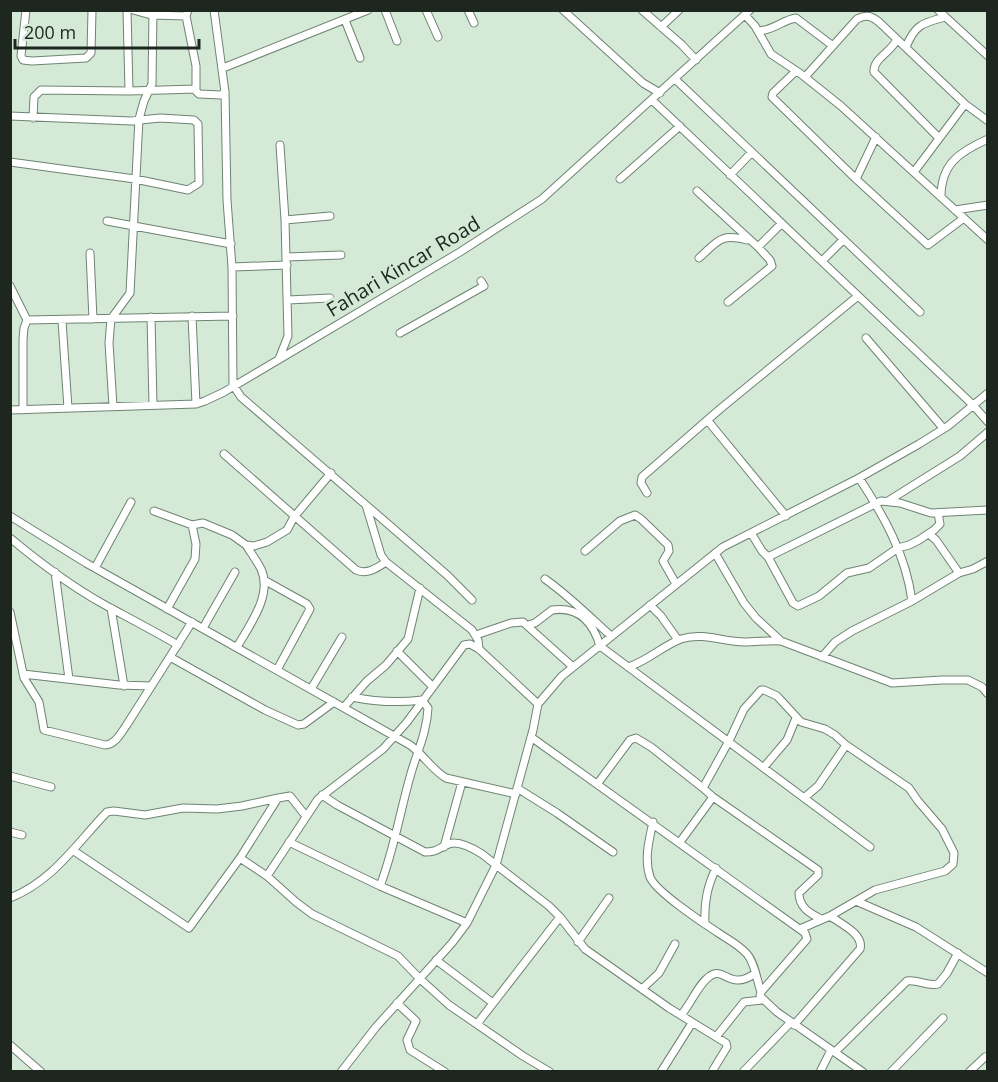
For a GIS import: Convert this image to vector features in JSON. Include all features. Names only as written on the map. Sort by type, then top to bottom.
[{"type":"street","points":[[26,10],[21,57],[23,60],[32,61],[86,58],[91,53],[92,10]]},
{"type":"street","points":[[128,10],[126,48],[129,91]]},
{"type":"street","points":[[133,10],[152,13],[187,13],[196,66],[196,89],[199,94],[221,95],[225,92]]},
{"type":"street","points":[[214,10],[225,92],[227,200],[232,267],[233,385],[241,397],[447,574],[472,600]]},
{"type":"street","points":[[223,68],[368,10]]},
{"type":"street","points":[[385,10],[397,41]]},
{"type":"street","points":[[426,10],[438,37]]},
{"type":"street","points":[[468,10],[474,23]]},
{"type":"street","points":[[564,10],[643,82],[660,93]]},
{"type":"street","points":[[642,10],[696,60]]},
{"type":"street","points":[[661,27],[679,10]]},
{"type":"street","points":[[938,10],[987,56]]},
{"type":"street","points":[[113,406],[111,319],[130,293],[139,119],[150,90],[152,77],[152,13]]},
{"type":"street","points":[[747,13],[771,54],[806,77],[876,137],[987,240]]},
{"type":"street","name":"Fahari Kincar Road","points":[[10,410],[195,404],[206,401],[523,213],[561,183],[747,13]]},
{"type":"street","points":[[806,77],[857,19],[865,16],[874,17],[987,122]]},
{"type":"street","points":[[906,47],[910,36],[918,26],[945,17]]},
{"type":"street","points":[[759,31],[769,31],[796,18],[833,46]]},
{"type":"street","points":[[345,20],[360,57]]},
{"type":"street","points":[[897,39],[895,45],[875,63],[874,72],[939,138]]},
{"type":"street","points":[[796,70],[773,93],[772,98],[928,245],[963,218]]},
{"type":"street","points":[[675,79],[920,312]]},
{"type":"street","points":[[33,118],[34,97],[41,90],[196,89]]},
{"type":"street","points":[[652,100],[973,405],[987,422]]},
{"type":"street","points":[[914,172],[965,104]]},
{"type":"street","points":[[10,116],[131,121],[181,118],[194,120],[198,124],[199,183],[188,190],[135,179],[10,162]]},
{"type":"street","points":[[620,179],[680,126]]},
{"type":"street","points":[[856,179],[876,137]]},
{"type":"street","points":[[941,197],[941,181],[951,164],[967,150],[987,139]]},
{"type":"street","points":[[279,359],[288,336],[287,257],[280,145]]},
{"type":"street","points":[[730,175],[752,152]]},
{"type":"street","points":[[697,191],[758,247],[770,260],[772,266],[728,302]]},
{"type":"street","points":[[955,210],[987,205]]},
{"type":"street","points":[[285,220],[330,216]]},
{"type":"street","points":[[107,221],[231,244]]},
{"type":"street","points":[[758,247],[781,224]]},
{"type":"street","points":[[699,258],[725,237],[732,236],[749,240]]},
{"type":"street","points":[[822,261],[843,240]]},
{"type":"street","points":[[90,253],[93,319]]},
{"type":"street","points":[[287,257],[341,255]]},
{"type":"street","points":[[232,267],[287,265]]},
{"type":"street","points":[[400,333],[483,286],[481,281]]},
{"type":"street","points":[[10,286],[27,320],[23,339],[23,410]]},
{"type":"street","points":[[647,493],[641,483],[642,477],[858,296]]},
{"type":"street","points":[[288,300],[330,298]]},
{"type":"street","points":[[192,316],[195,404]]},
{"type":"street","points":[[27,320],[233,316]]},
{"type":"street","points":[[151,317],[153,405]]},
{"type":"street","points":[[62,321],[68,408]]},
{"type":"street","points":[[866,338],[944,428]]},
{"type":"street","points":[[341,1071],[467,923],[496,865],[538,704],[562,676],[715,553],[859,478],[944,428],[987,393]]},
{"type":"street","points":[[708,421],[786,516]]},
{"type":"street","points":[[888,501],[967,452],[987,432]]},
{"type":"street","points":[[224,454],[356,570],[361,572],[372,570],[386,562]]},
{"type":"street","points":[[246,545],[260,544],[279,536],[331,473]]},
{"type":"street","points":[[859,478],[875,502],[898,548],[906,568],[912,601]]},
{"type":"street","points":[[768,557],[875,502],[888,501],[938,513],[987,510]]},
{"type":"street","points":[[95,568],[132,502]]},
{"type":"street","points":[[366,505],[381,555],[386,562],[476,635],[479,649]]},
{"type":"street","points":[[154,511],[192,525],[203,523],[232,535],[246,545],[261,570],[264,580],[260,606],[237,647]]},
{"type":"street","points":[[751,533],[768,557],[793,603],[798,606],[819,596],[847,573],[869,568],[898,548],[929,534],[940,524],[938,513]]},
{"type":"street","points":[[585,550],[620,521],[635,515],[668,545],[669,551],[663,561],[676,584]]},
{"type":"street","points":[[10,516],[95,568],[393,735],[420,752],[437,772],[446,778],[516,791],[557,813],[612,852]]},
{"type":"street","points":[[167,609],[195,559],[196,544],[192,525]]},
{"type":"street","points":[[929,534],[936,540],[959,573]]},
{"type":"street","points":[[10,538],[55,572],[111,608],[178,645]]},
{"type":"street","points":[[715,553],[744,603],[756,618],[781,641]]},
{"type":"street","points":[[822,657],[843,636],[912,601],[959,573],[973,569],[987,561]]},
{"type":"street","points":[[55,572],[69,680]]},
{"type":"street","points":[[203,628],[235,572]]},
{"type":"street","points":[[545,579],[611,636]]},
{"type":"street","points":[[264,580],[307,604],[310,609],[277,670]]},
{"type":"street","points":[[344,707],[367,681],[386,665],[410,635],[420,588]]},
{"type":"street","points":[[650,605],[678,640]]},
{"type":"street","points":[[111,608],[124,686]]},
{"type":"street","points":[[528,625],[535,623],[552,610],[574,611],[582,615],[590,623],[600,646],[870,847]]},
{"type":"street","points":[[10,612],[23,674],[26,683],[39,702],[44,730],[105,745],[114,742],[192,622]]},
{"type":"street","points":[[476,635],[517,621],[523,622],[573,666]]},
{"type":"street","points":[[628,667],[646,660],[678,640],[698,635],[744,642],[781,641],[892,684],[968,680],[981,687],[987,694]]},
{"type":"street","points":[[311,689],[342,637]]},
{"type":"street","points":[[267,876],[305,815],[322,795],[377,754],[407,722],[464,645],[470,644],[479,649],[538,704]]},
{"type":"street","points":[[398,651],[432,686]]},
{"type":"street","points":[[170,657],[265,710],[298,725],[303,724],[333,702]]},
{"type":"street","points":[[23,674],[124,686],[151,686]]},
{"type":"street","points":[[703,788],[744,709],[761,690],[764,690],[777,696],[796,718],[808,725],[825,729],[909,788],[942,830],[954,853],[955,859],[950,868],[875,890],[830,916],[800,929]]},
{"type":"street","points":[[352,697],[403,703],[422,700]]},
{"type":"street","points":[[380,886],[397,837],[412,771],[420,752],[428,711],[422,700]]},
{"type":"street","points":[[764,767],[787,740],[796,718]]},
{"type":"street","points":[[531,737],[805,933],[807,939],[762,996],[744,1002],[716,1037]]},
{"type":"street","points":[[598,783],[630,740],[636,738],[651,747],[713,797],[818,870],[818,875],[799,893],[799,898],[805,910],[821,919]]},
{"type":"street","points":[[805,797],[823,780],[846,745]]},
{"type":"street","points":[[10,776],[51,787]]},
{"type":"street","points":[[444,847],[462,782]]},
{"type":"street","points":[[322,795],[425,852],[438,851],[453,843],[470,847],[496,865],[560,917],[585,949],[692,1023],[726,1043],[727,1047],[713,1070]]},
{"type":"street","points":[[10,898],[44,880],[111,811],[145,816],[183,808],[217,809],[242,806],[290,796],[305,815]]},
{"type":"street","points":[[680,842],[713,797]]},
{"type":"street","points":[[74,851],[189,927],[240,858],[278,798]]},
{"type":"street","points":[[652,822],[647,852],[652,881],[664,893],[747,954],[762,996],[793,1023],[863,1071]]},
{"type":"street","points":[[10,832],[22,835]]},
{"type":"street","points":[[289,842],[380,886],[467,923]]},
{"type":"street","points":[[240,858],[267,876],[312,914],[398,956],[449,1005],[550,1071]]},
{"type":"street","points":[[705,924],[704,905],[716,868]]},
{"type":"street","points":[[578,942],[609,898]]},
{"type":"street","points":[[856,901],[916,927],[987,973]]},
{"type":"street","points":[[743,1071],[793,1023],[860,949],[858,938],[830,916]]},
{"type":"street","points":[[477,1024],[560,917]]},
{"type":"street","points":[[642,989],[659,973],[675,944]]},
{"type":"street","points":[[820,1071],[833,1051],[907,981],[913,980],[928,985],[938,984],[947,973],[957,953]]},
{"type":"street","points":[[436,960],[493,1003]]},
{"type":"street","points":[[681,1015],[704,982],[713,974],[720,974],[737,981],[747,979],[754,974]]},
{"type":"street","points":[[397,1003],[416,1021],[407,1040],[410,1050],[445,1071]]},
{"type":"street","points":[[891,1071],[944,1018]]},
{"type":"street","points":[[661,1071],[692,1023]]},
{"type":"street","points":[[10,1045],[41,1071]]},
{"type":"street","points":[[969,1071],[985,1057]]}]
